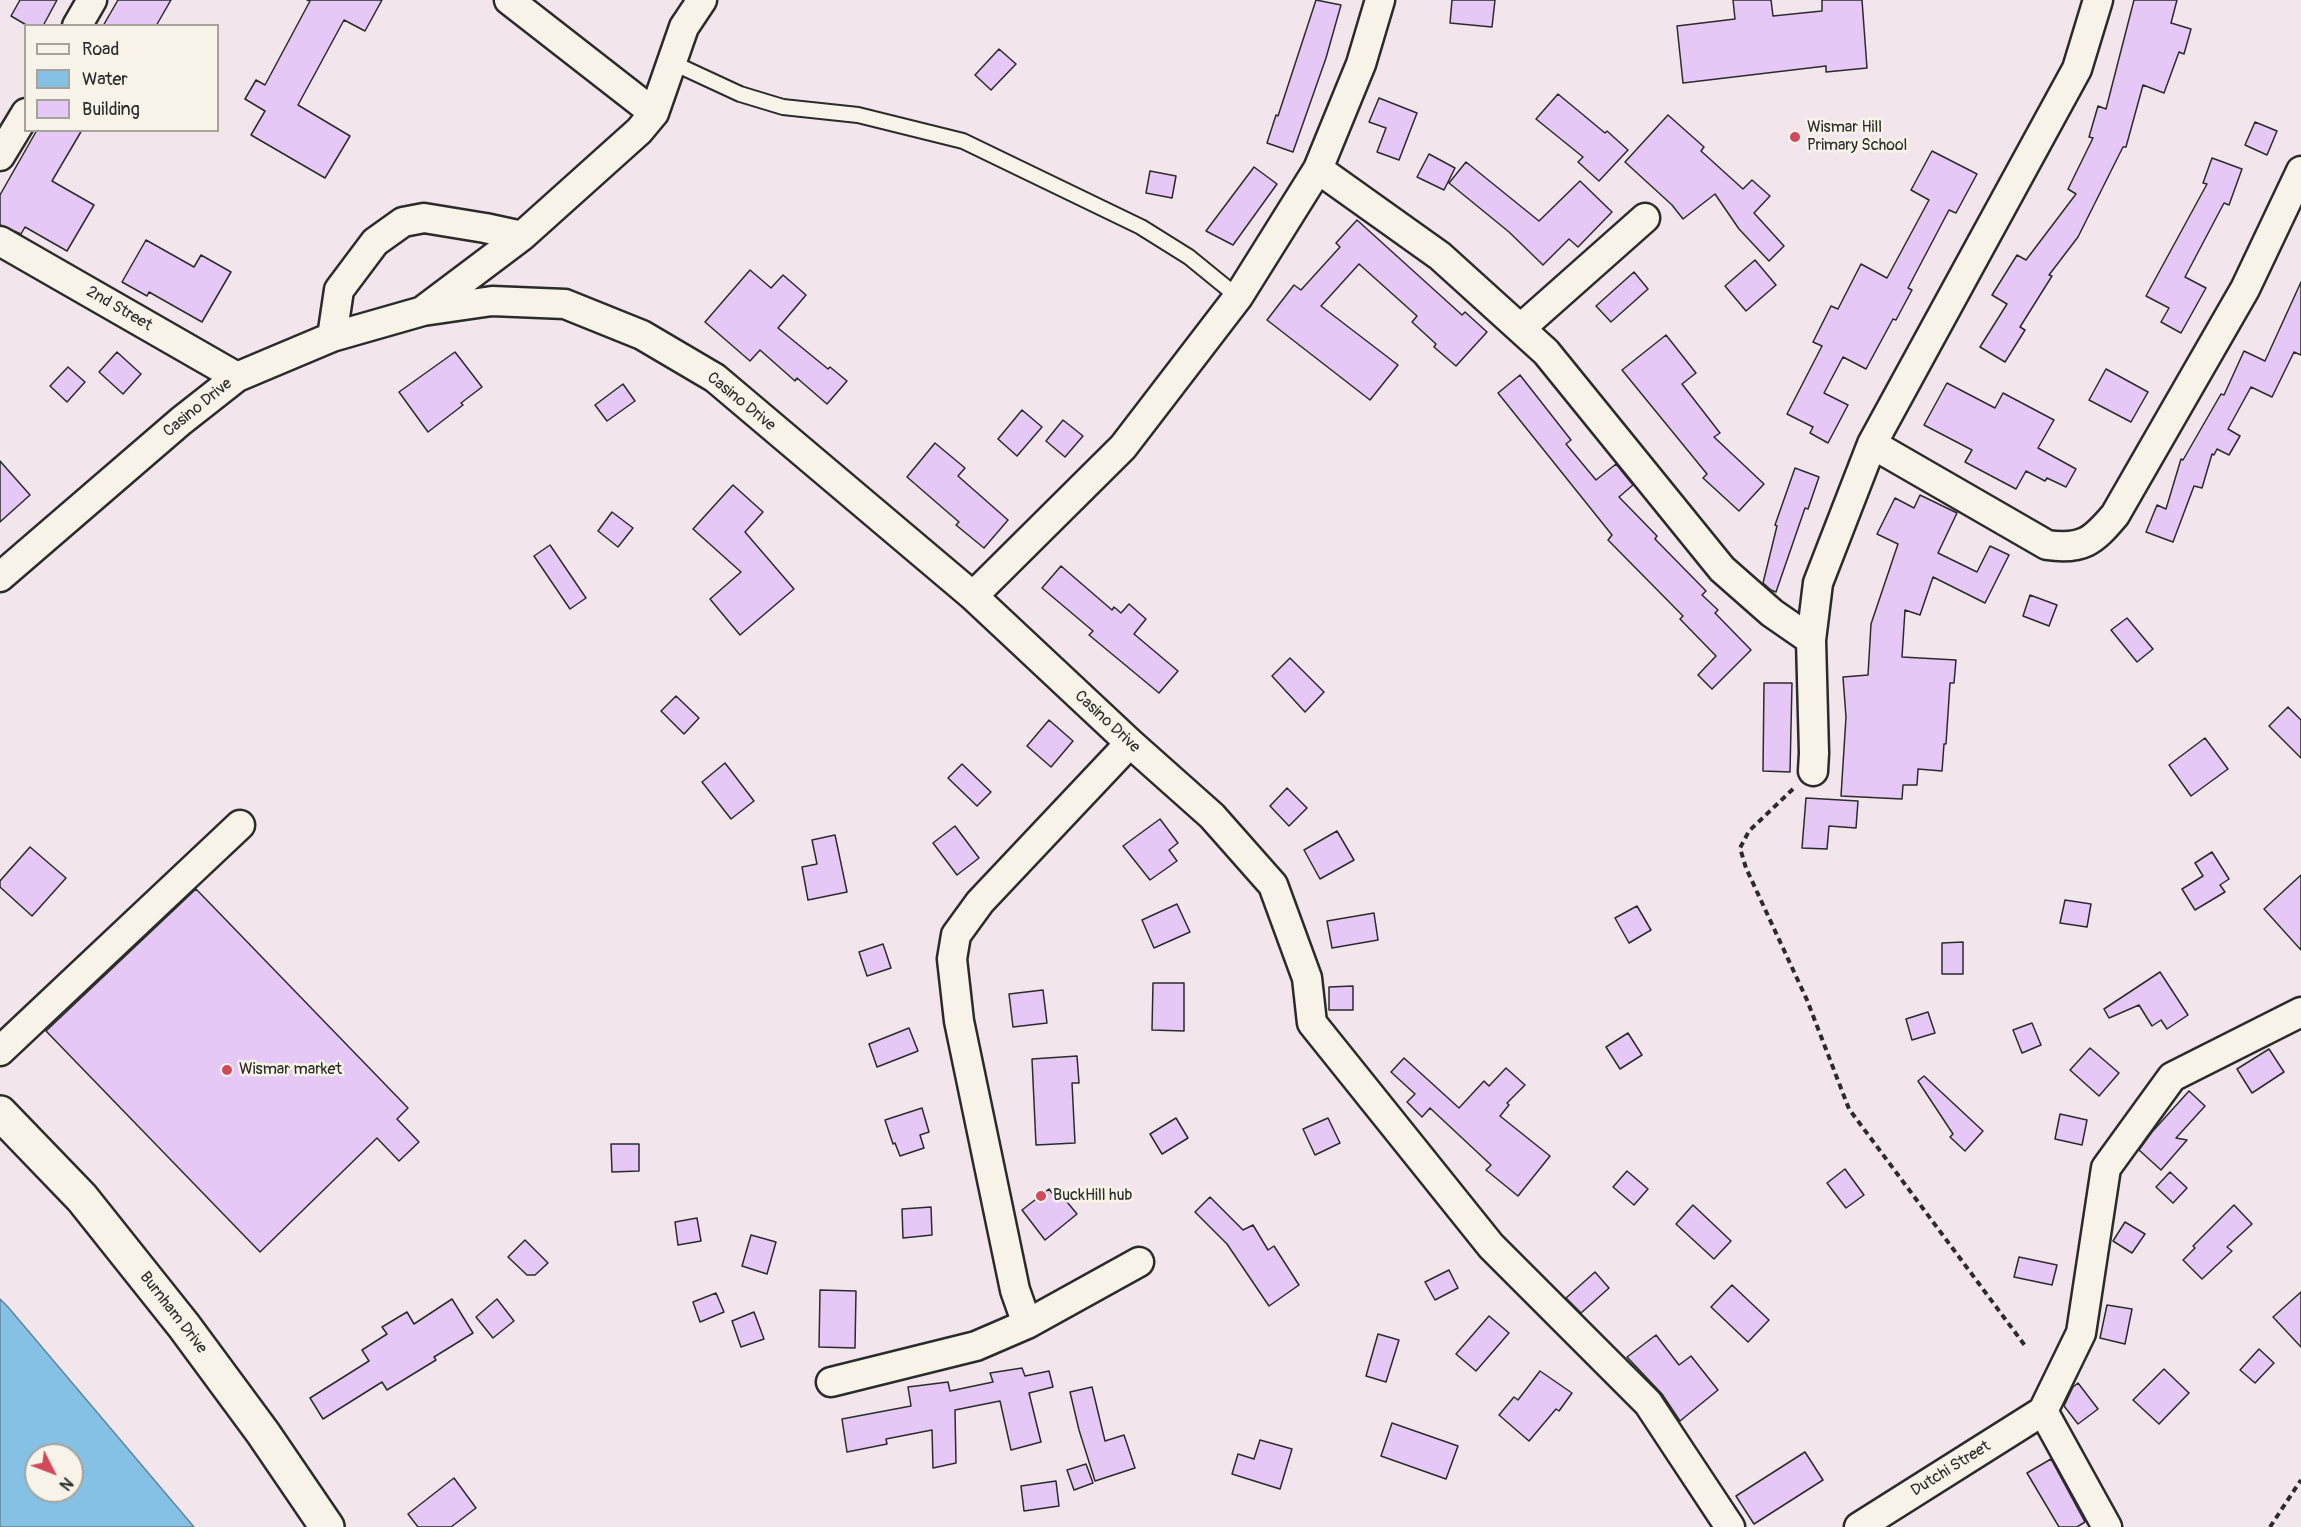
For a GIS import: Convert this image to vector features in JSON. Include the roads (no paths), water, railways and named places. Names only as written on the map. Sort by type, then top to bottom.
[{"type":"street","points":[[78,24],[92,0]]},
{"type":"street","points":[[509,0],[654,112]]},
{"type":"street","points":[[423,311],[522,236],[639,131],[654,112],[684,27],[702,0]]},
{"type":"street","points":[[973,596],[1123,447],[1238,297],[1318,169],[1361,64],[1380,0]]},
{"type":"street","points":[[1813,771],[1811,640],[1818,583],[1872,444],[2077,69],[2098,0]]},
{"type":"street","points":[[0,156],[24,116]]},
{"type":"street","points":[[1318,169],[1440,256],[1521,328],[1546,352],[1722,569],[1772,613],[1811,640]]},
{"type":"street","points":[[1872,444],[2048,545],[2069,548],[2096,537],[2115,515],[2245,289],[2301,171]]},
{"type":"street","points":[[332,337],[339,290],[375,242],[403,222],[424,218],[522,236]]},
{"type":"street","points":[[1521,328],[1645,218]]},
{"type":"street","name":"2nd Street","points":[[0,241],[237,377]]},
{"type":"street","name":"Casino Drive","points":[[0,577],[181,421],[237,377],[332,337],[423,311],[492,301],[565,304],[642,335],[715,378],[973,596],[1130,743],[1212,816],[1273,885],[1307,978],[1312,1023],[1491,1246],[1648,1403],[1730,1527]]},
{"type":"street","points":[[1027,1324],[1015,1290],[959,1021],[952,959],[956,935],[980,903],[1130,743]]},
{"type":"street","points":[[0,1051],[240,825]]},
{"type":"street","points":[[2107,1527],[2043,1411],[2080,1333],[2106,1168],[2172,1077],[2301,1012]]},
{"type":"street","name":"Burnham Drive","points":[[0,1113],[82,1198],[184,1326],[257,1425],[327,1527]]},
{"type":"street","points":[[831,1382],[976,1346],[1027,1324],[1139,1262]]},
{"type":"street","name":"Dutchi Street","points":[[1859,1527],[2043,1411]]},
{"type":"lane","points":[[671,62],[740,94],[783,107],[858,115],[963,141],[1141,227],[1189,257],[1238,297]]},
{"type":"water","points":[[0,1299],[8,1307],[194,1527],[0,1527]]},
{"type":"place","name":"Wismar Hill Primary School","points":[[1795,137]]},
{"type":"place","name":"Wismar market","points":[[227,1070]]},
{"type":"place","name":"BuckHill hub","points":[[1041,1196]]}]
